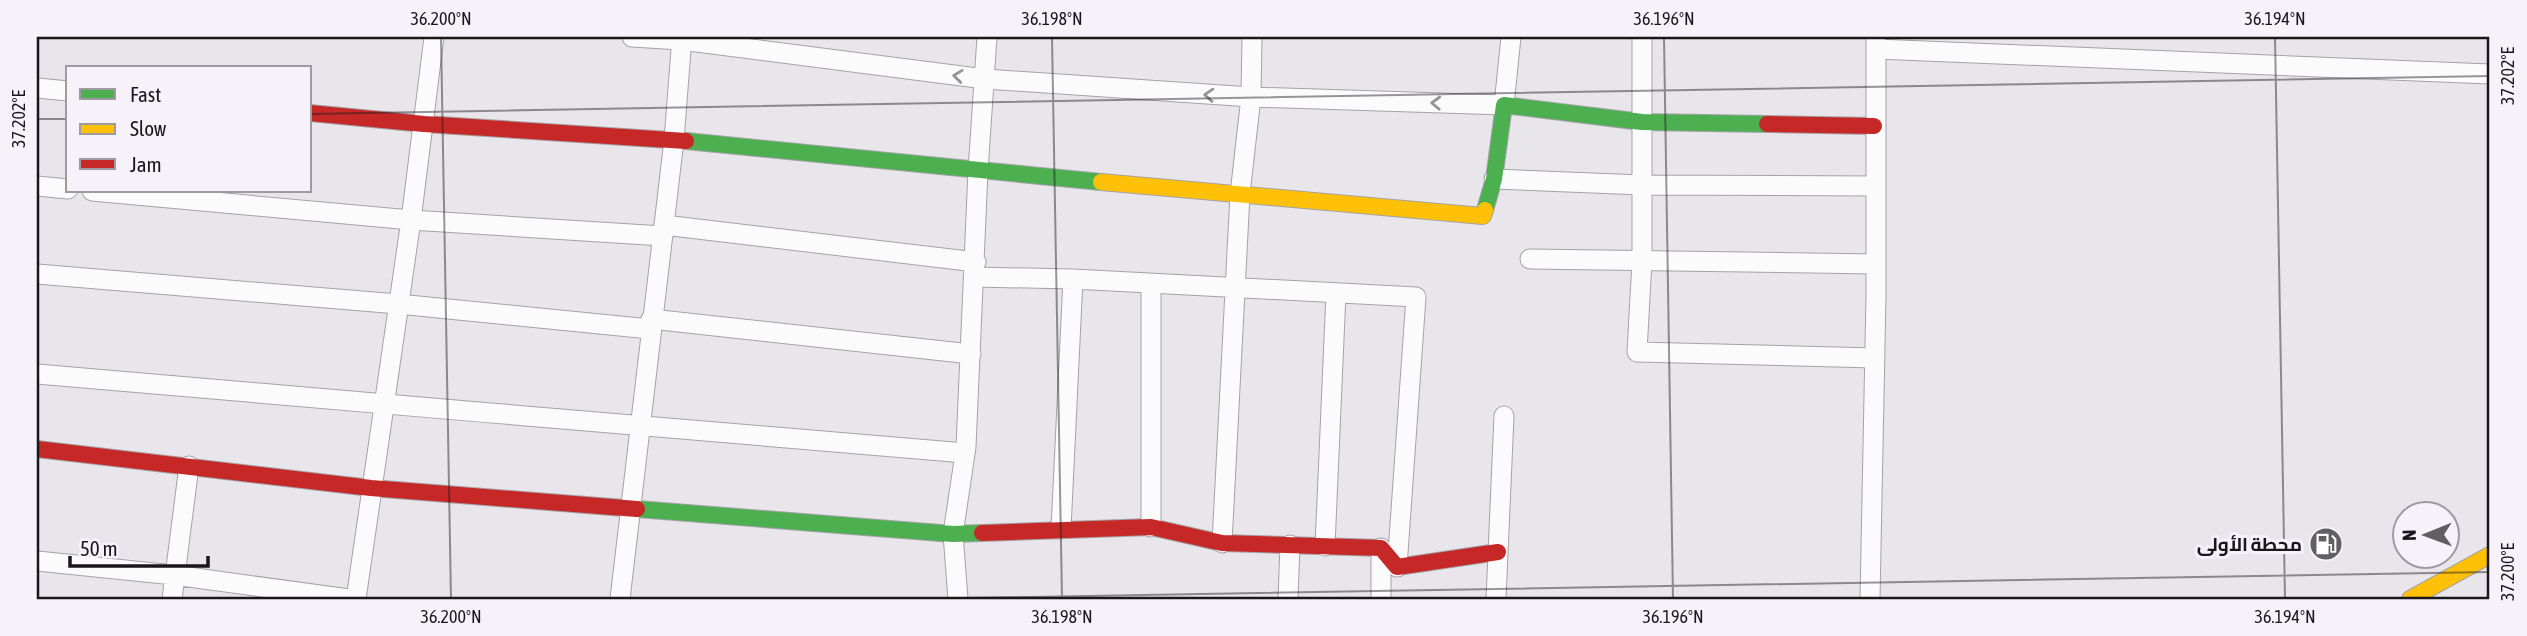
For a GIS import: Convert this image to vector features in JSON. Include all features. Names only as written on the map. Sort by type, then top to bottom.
[{"type":"street","points":[[356,599],[411,219],[434,37]]},
{"type":"street","points":[[632,37],[681,39],[985,79],[1251,97],[1504,105],[1642,122],[1874,126]]},
{"type":"street","points":[[958,599],[953,534],[965,453],[978,172],[988,37]]},
{"type":"street","points":[[1222,543],[1240,194],[1251,97],[1252,37]]},
{"type":"street","points":[[312,113],[424,124],[674,140],[978,172],[1483,216],[1494,179],[1511,37]]},
{"type":"street","points":[[1642,37],[1642,261],[1637,352],[1875,358]]},
{"type":"street","points":[[620,599],[674,140],[681,39]]},
{"type":"street","points":[[1870,599],[1875,358],[1876,43],[2490,74]]},
{"type":"street","points":[[37,88],[66,91]]},
{"type":"street","points":[[1494,179],[1642,185],[1876,186]]},
{"type":"street","points":[[37,186],[66,189]]},
{"type":"street","points":[[103,192],[411,219],[663,230],[975,270],[1073,279],[1416,297],[1398,567]]},
{"type":"street","points":[[1530,260],[1876,264]]},
{"type":"street","points":[[37,274],[651,324],[971,354]]},
{"type":"street","points":[[1061,529],[1073,279]]},
{"type":"street","points":[[1150,285],[1151,527]]},
{"type":"street","points":[[1325,546],[1336,293]]},
{"type":"street","points":[[37,374],[384,402],[639,428],[965,453]]},
{"type":"street","points":[[1496,599],[1504,416]]},
{"type":"street","points":[[37,449],[372,488],[953,534],[1151,527],[1222,543],[1381,548],[1398,567]]},
{"type":"street","points":[[172,599],[189,466]]},
{"type":"street","points":[[1288,599],[1290,545]]},
{"type":"street","points":[[1381,548],[1381,599]]},
{"type":"street","points":[[1398,567],[1498,552]]},
{"type":"street","points":[[2410,599],[2490,555]]},
{"type":"street","points":[[37,561],[174,575],[349,599]]},
{"type":"traffic: fast","points":[[1485,210],[1494,179],[1504,105],[1642,122],[1767,124]]},
{"type":"traffic: fast","points":[[686,141],[1101,182]]},
{"type":"traffic: fast","points":[[637,509],[953,534],[982,533]]},
{"type":"traffic: slow","points":[[1101,182],[1483,216],[1485,210]]},
{"type":"traffic: slow","points":[[2410,599],[2490,555]]},
{"type":"traffic: jam","points":[[312,113],[424,124],[686,141]]},
{"type":"traffic: jam","points":[[1767,124],[1874,126]]},
{"type":"traffic: jam","points":[[37,449],[371,488],[637,509]]},
{"type":"traffic: jam","points":[[982,533],[1151,527],[1222,543],[1381,548],[1397,567],[1498,552]]},
{"type":"place","name":"محطة الأولى","points":[[2326,544]]}]
